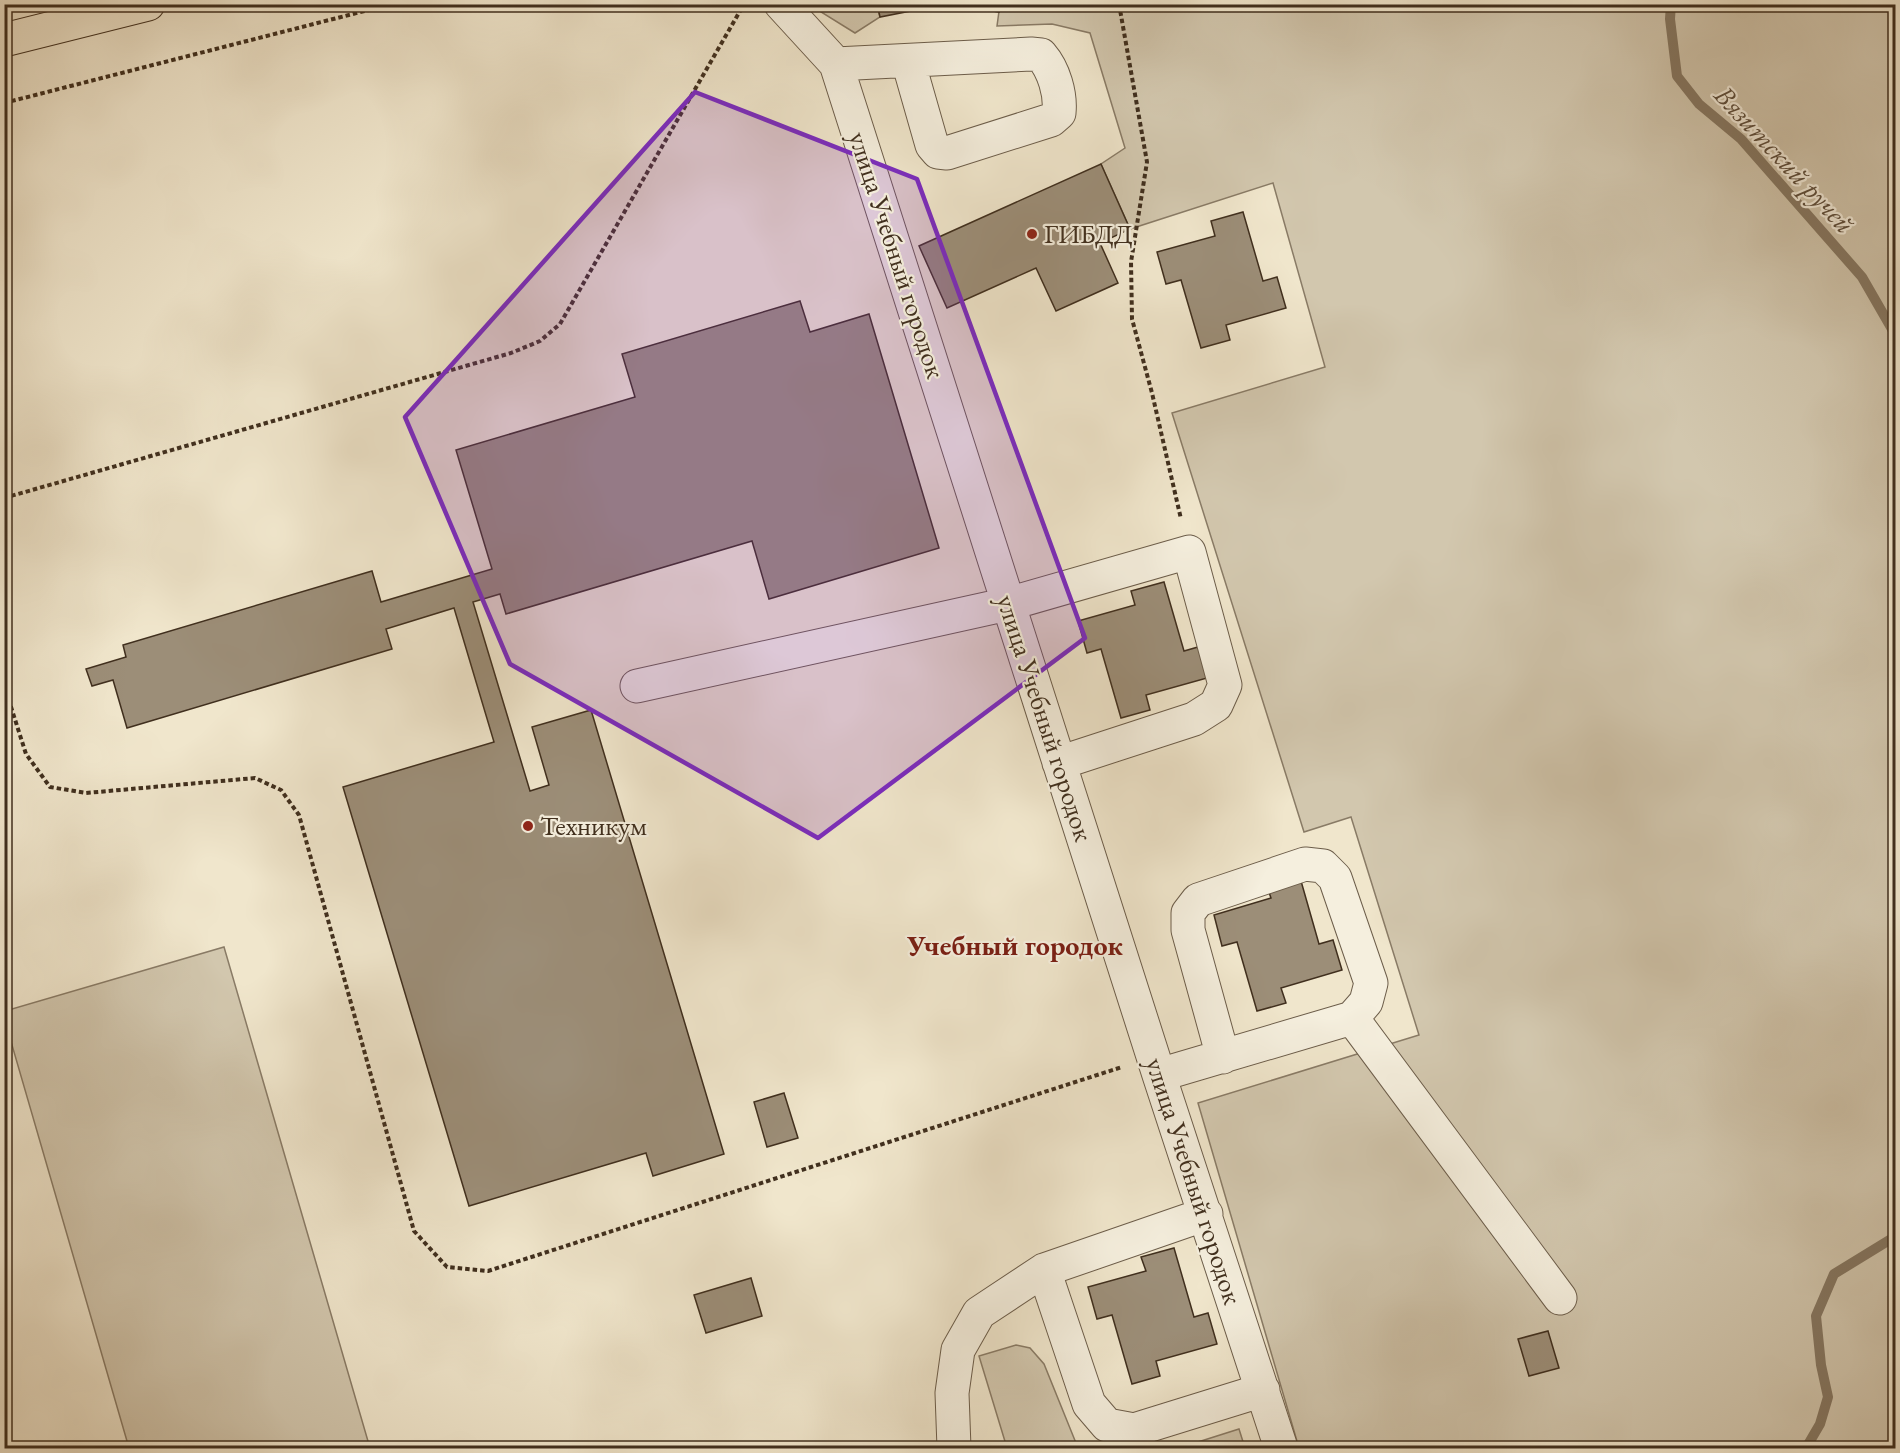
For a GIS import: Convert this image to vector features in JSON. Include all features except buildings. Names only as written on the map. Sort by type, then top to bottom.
[{"type":"main road","points":[[4,40],[148,4]]},
{"type":"lane","name":"улица Учебный городок","points":[[781,4],[836,64],[1156,1066],[1281,1449]]},
{"type":"lane","points":[[836,64],[1041,55],[1049,65],[1060,101],[1059,113],[1051,120],[947,153],[938,152],[932,145],[908,61]]},
{"type":"lane","points":[[637,686],[1008,604],[1189,552],[1225,685],[1216,705],[1194,719],[1059,763]]},
{"type":"lane","points":[[1156,1066],[1223,1057],[1352,1018],[1366,1002],[1371,983],[1335,878],[1323,866],[1305,864],[1198,900],[1188,913],[1188,930],[1223,1057]]},
{"type":"lane","points":[[1352,1018],[1560,1298]]},
{"type":"lane","points":[[954,1449],[952,1393],[958,1350],[979,1313],[1044,1270],[1206,1214]]},
{"type":"lane","points":[[1044,1270],[1089,1404],[1107,1425],[1134,1430],[1263,1390]]},
{"type":"path","points":[[4,103],[392,4]]},
{"type":"path","points":[[4,498],[511,353],[540,341],[561,324],[744,4]]},
{"type":"path","points":[[1119,4],[1147,162],[1131,262],[1132,319],[1152,393],[1189,552]]},
{"type":"path","points":[[4,685],[26,754],[50,787],[86,793],[255,778],[281,790],[299,815],[414,1231],[447,1267],[488,1271],[1156,1066]]},
{"type":"highlighted area","points":[[695,92],[917,179],[1085,638],[818,838],[510,664],[405,417]]},
{"type":"shaded area","points":[[1000,4],[1895,5],[1895,1448],[1299,1448],[1198,1103],[1419,1035],[1351,817],[1304,832],[1172,413],[1325,367],[1273,183],[1130,229],[1101,164],[1125,148],[1090,33],[1052,24],[997,26]]},
{"type":"shaded area","points":[[815,5],[877,5],[880,17],[855,33],[821,12]]},
{"type":"shaded area","points":[[224,947],[370,1448],[129,1448],[5,1021],[5,1011]]},
{"type":"shaded area","points":[[1016,1345],[1030,1348],[1044,1364],[1078,1448],[1007,1448],[979,1356]]},
{"type":"shaded area","points":[[1239,1429],[1245,1448],[1179,1448]]},
{"type":"waterway","name":"Вязитский ручей","points":[[1671,4],[1670,19],[1677,76],[1699,104],[1741,139],[1862,277],[1896,336]]},
{"type":"waterway","name":"Вязитский ручей","points":[[1806,1448],[1820,1424],[1828,1397],[1821,1365],[1816,1316],[1834,1274],[1896,1236]]},
{"type":"place","name":"ГИБДД","points":[[1032,234]]},
{"type":"place","name":"Техникум","points":[[528,826]]},
{"type":"district","name":"Учебный городок","points":[[1015,945]]}]
